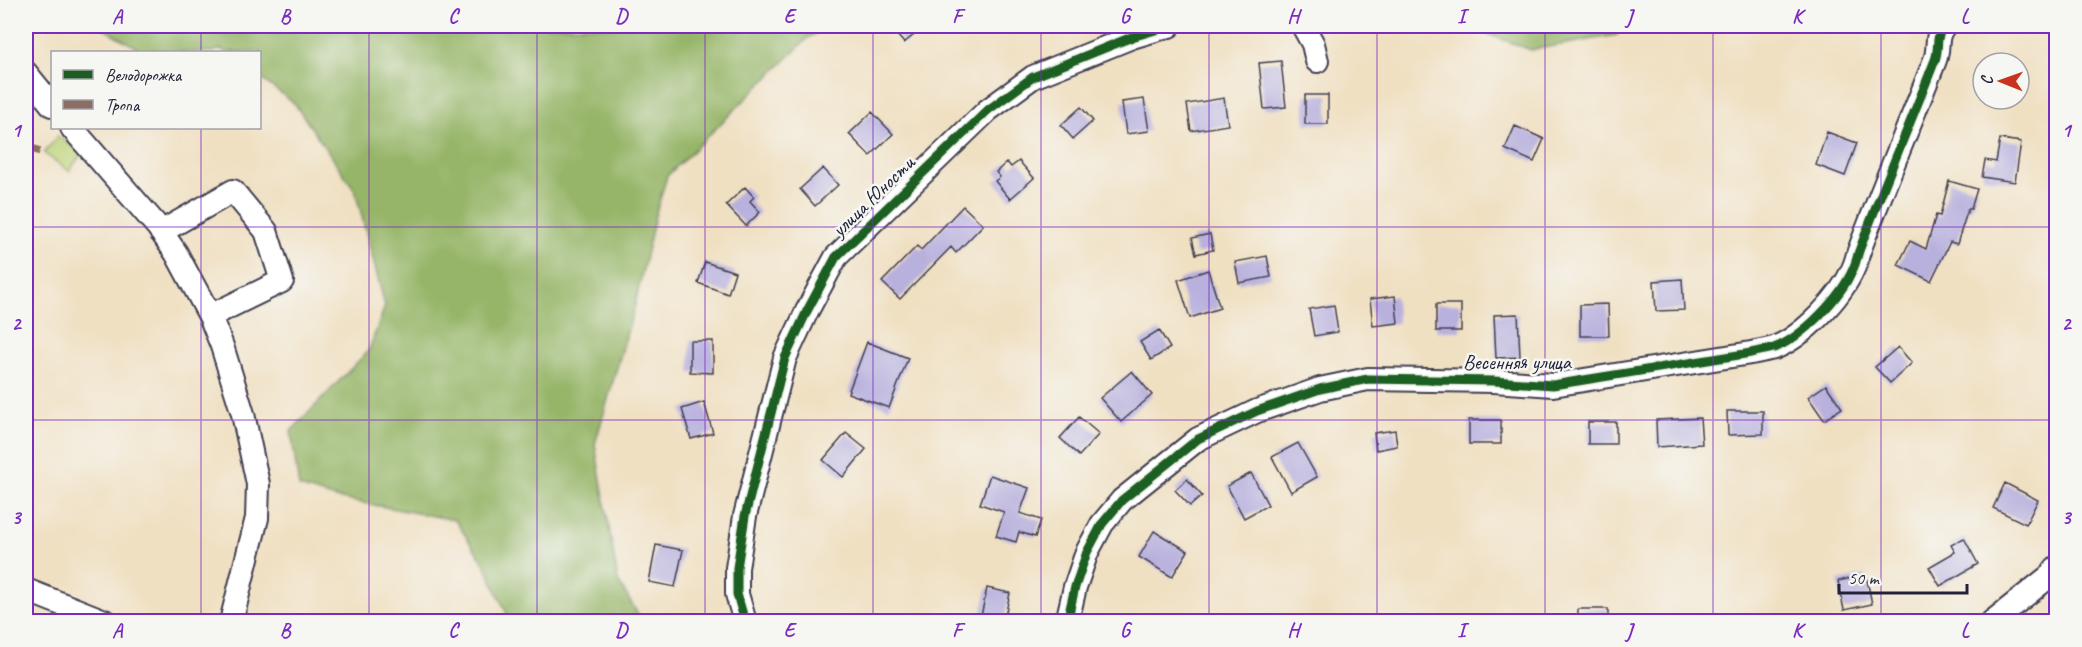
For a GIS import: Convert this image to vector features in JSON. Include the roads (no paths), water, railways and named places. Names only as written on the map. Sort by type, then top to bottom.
[{"type":"street","name":"улица Юности","points":[[745,621],[737,594],[737,568],[745,516],[785,358],[836,257],[988,110],[1033,77],[1132,37],[1169,26]]},
{"type":"street","points":[[1303,26],[1313,44],[1317,61]]},
{"type":"street","name":"Весенняя улица","points":[[1067,621],[1087,552],[1102,524],[1122,500],[1198,439],[1257,411],[1320,389],[1368,380],[1494,381],[1553,385],[1751,353],[1774,348],[1797,335],[1813,323],[1834,298],[1853,269],[1913,111],[1937,57],[1937,28]]},
{"type":"street","points":[[26,73],[51,104]]},
{"type":"street","points":[[73,129],[161,232],[176,253],[210,316],[243,414],[258,484],[257,518],[231,621]]},
{"type":"street","points":[[161,232],[233,191],[266,231],[282,281],[210,316]]},
{"type":"street","points":[[1992,621],[2043,582],[2056,568]]},
{"type":"street","points":[[26,590],[107,621]]}]
